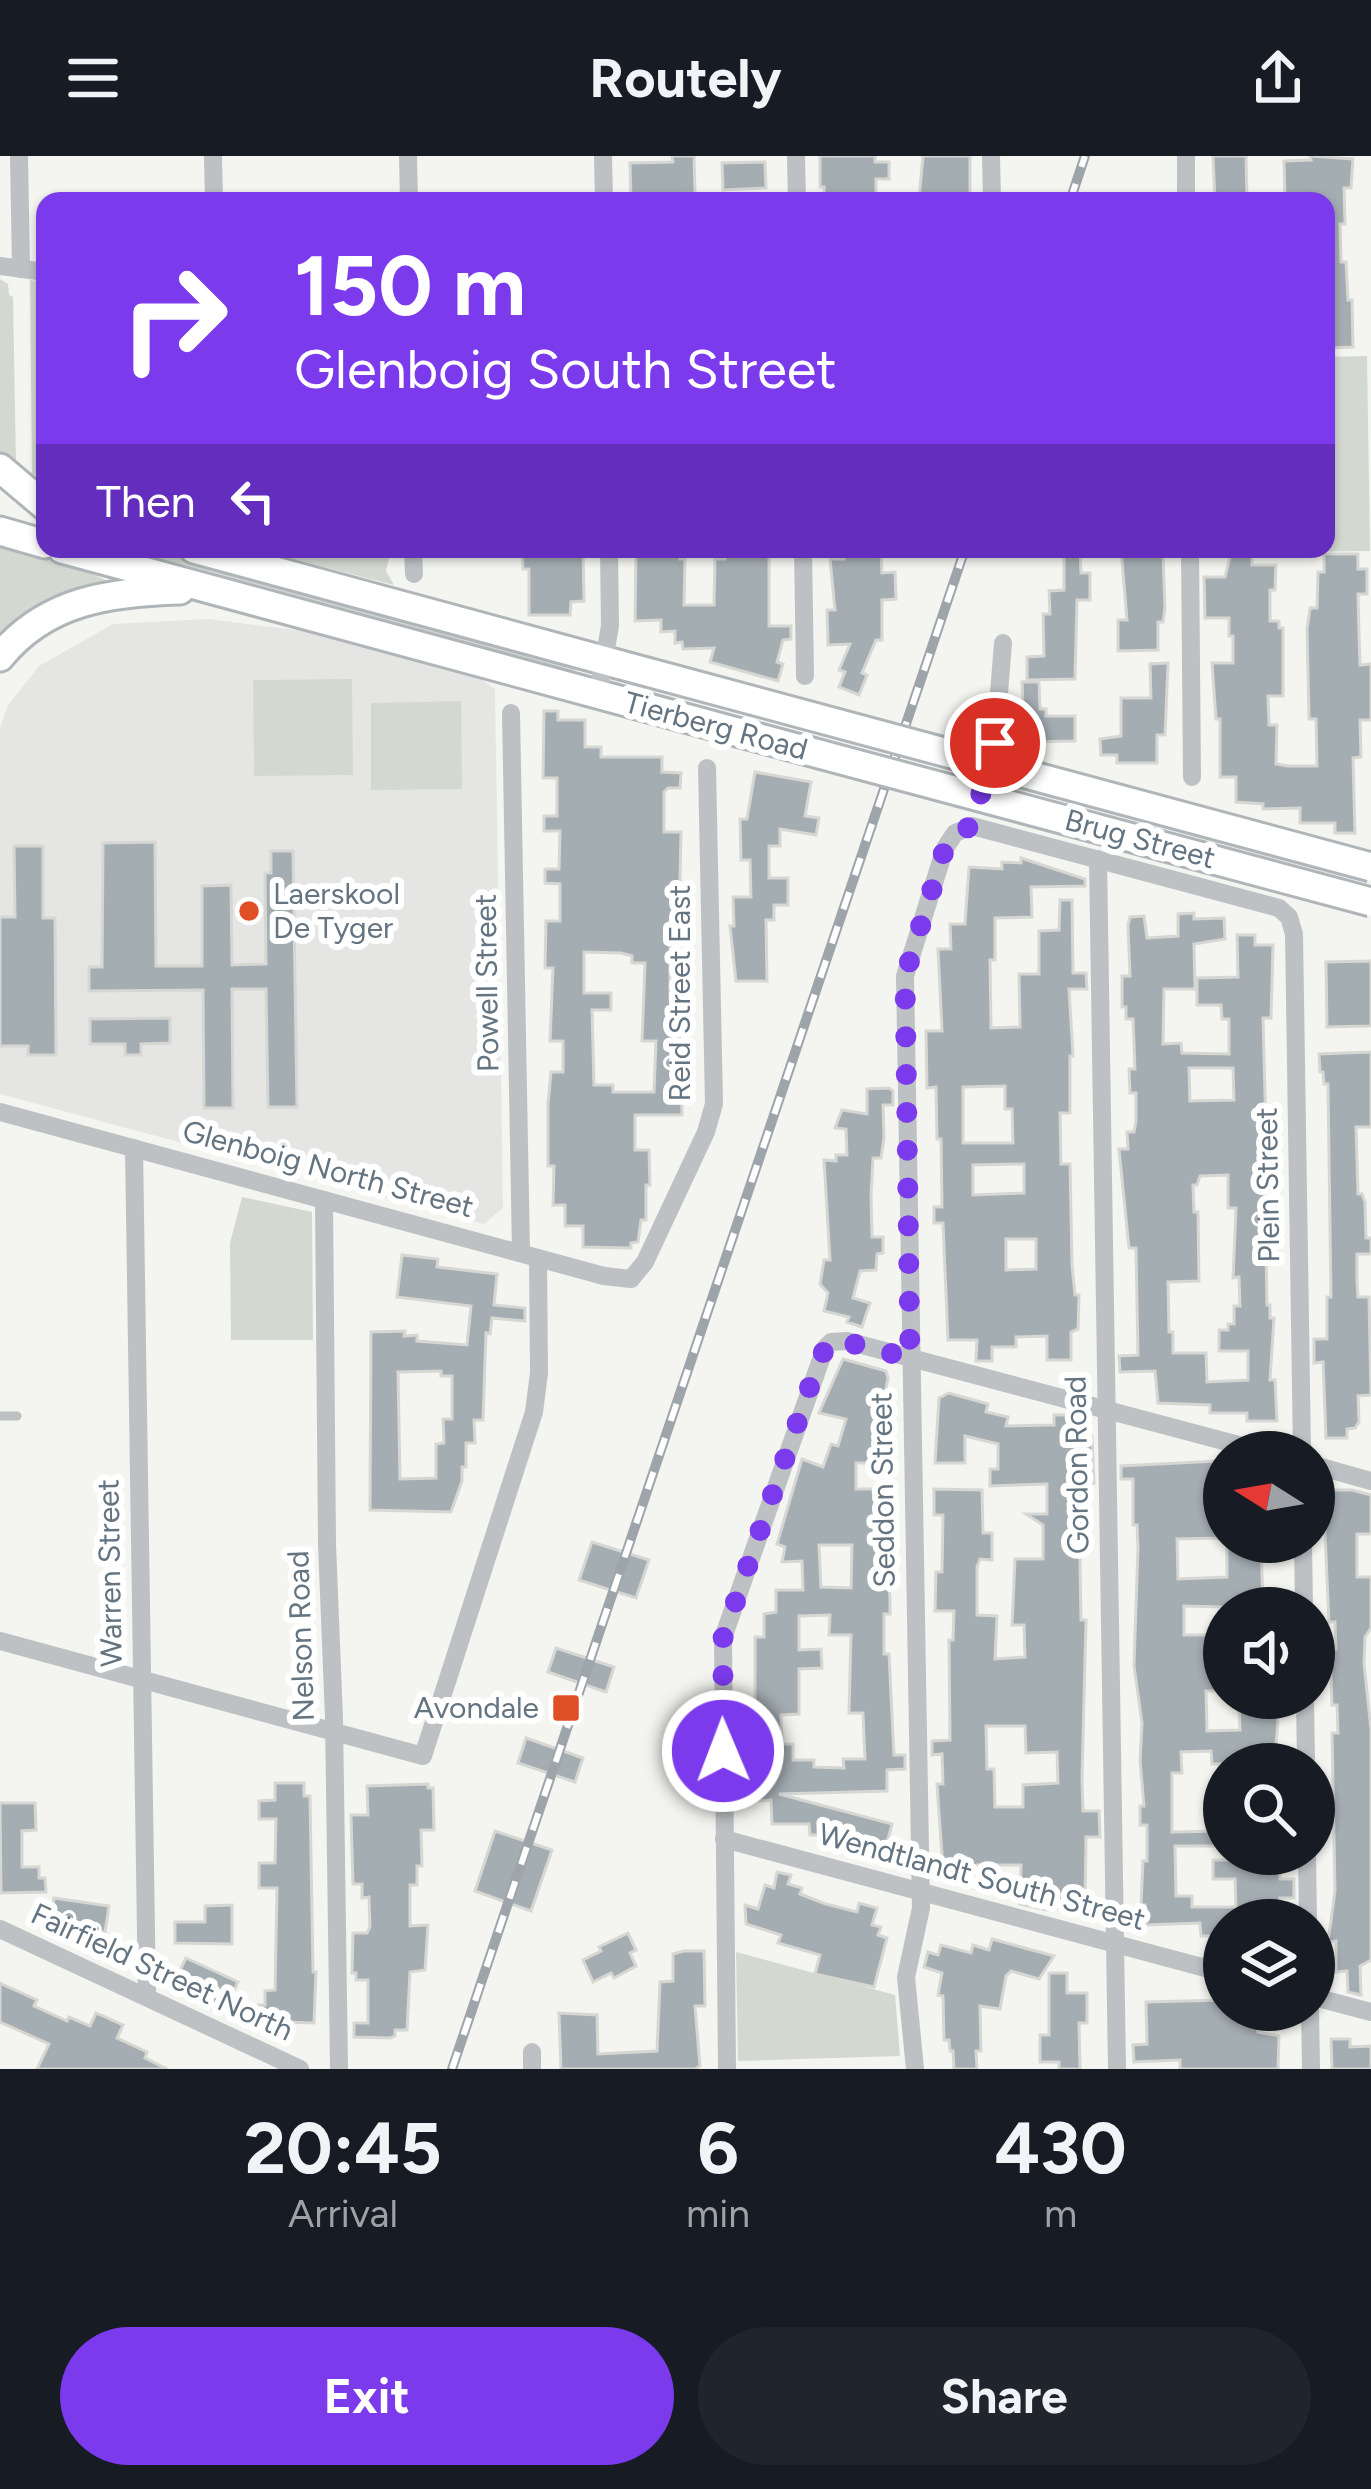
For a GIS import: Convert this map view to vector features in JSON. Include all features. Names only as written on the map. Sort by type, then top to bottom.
[{"type":"main road","points":[[0,468],[36,498]]},
{"type":"main road","points":[[0,496],[36,504]]},
{"type":"main road","points":[[0,531],[36,541]]},
{"type":"main road","name":"Tierberg Road","points":[[96,558],[1371,902]]},
{"type":"main road","name":"Tierberg Road","points":[[227,558],[1371,867]]},
{"type":"main road","points":[[0,657],[28,628],[75,602],[122,592],[214,589]]},
{"type":"street","points":[[20,156],[21,268]]},
{"type":"street","points":[[214,156],[214,192]]},
{"type":"street","points":[[408,156],[409,192]]},
{"type":"street","points":[[603,156],[604,192]]},
{"type":"street","points":[[794,192],[796,156]]},
{"type":"street","points":[[991,156],[992,192]]},
{"type":"street","points":[[1186,156],[1186,192]]},
{"type":"street","points":[[0,266],[36,270]]},
{"type":"street","points":[[413,558],[414,574]]},
{"type":"street","points":[[606,696],[613,663],[609,558]]},
{"type":"street","points":[[803,558],[805,676]]},
{"type":"street","points":[[1190,558],[1192,777]]},
{"type":"street","name":"Seddon Street","points":[[915,2069],[906,1977],[921,1892],[905,976],[945,848],[955,833],[972,826],[995,743],[1003,643]]},
{"type":"street","name":"Powell Street","points":[[334,1732],[423,1756],[535,1412],[539,1373],[529,1255],[511,713]]},
{"type":"street","name":"Reid Street East","points":[[639,1274],[706,1132],[714,1104],[706,768]]},
{"type":"street","name":"Brug Street","points":[[972,826],[1279,908],[1289,917]]},
{"type":"street","name":"Gordon Road","points":[[1098,859],[1117,2069]]},
{"type":"street","name":"Plein Street","points":[[1289,917],[1294,934],[1302,1431]]},
{"type":"street","name":"Glenboig North Street","points":[[0,1112],[621,1280],[639,1274]]},
{"type":"street","name":"Warren Street","points":[[134,1148],[147,1997]]},
{"type":"street","name":"Nelson Road","points":[[324,1200],[339,2069]]},
{"type":"street","points":[[727,2069],[723,1638],[820,1357],[831,1342],[910,1358],[1203,1436]]},
{"type":"street","points":[[1335,1471],[1371,1480]]},
{"type":"street","points":[[0,1641],[334,1732]]},
{"type":"street","name":"Wendtlandt South Street","points":[[724,1839],[1203,1968]]},
{"type":"street","name":"Fairfield Street North","points":[[0,1929],[299,2069]]},
{"type":"street","points":[[1335,2003],[1371,2012]]},
{"type":"street","points":[[1310,2031],[1311,2069]]},
{"type":"lane","points":[[0,1417],[17,1416]]},
{"type":"shaded area","points":[[0,279],[13,297],[16,464],[0,452]]},
{"type":"shaded area","points":[[30,280],[36,281],[36,476],[32,474]]},
{"type":"shaded area","points":[[1367,356],[1370,551],[1335,551],[1335,357]]},
{"type":"shaded area","points":[[0,544],[108,581],[77,592],[0,641]]},
{"type":"shaded area","points":[[142,558],[182,558],[584,669],[566,672]]},
{"type":"shaded area","points":[[289,558],[389,558],[386,571],[394,585]]},
{"type":"shaded area","name":"Laerskool De Tyger","points":[[208,619],[303,631],[481,679],[495,689],[503,1208],[484,1224],[0,1094],[0,728],[8,705],[39,666],[113,624]]},
{"type":"shaded area","points":[[352,679],[353,775],[254,776],[253,680]]},
{"type":"shaded area","points":[[461,701],[462,789],[371,790],[371,703]]},
{"type":"shaded area","points":[[242,1197],[312,1212],[313,1340],[231,1340],[230,1243]]},
{"type":"shaded area","points":[[736,1952],[895,1995],[900,2056],[738,2061]]},
{"type":"building","points":[[672,156],[694,156],[695,192],[631,192],[630,163],[673,162]]},
{"type":"building","points":[[820,156],[875,156],[875,162],[889,162],[889,179],[876,179],[876,192],[824,192]]},
{"type":"building","points":[[923,156],[970,156],[970,192],[920,192]]},
{"type":"building","points":[[1213,156],[1246,156],[1247,192],[1215,192]]},
{"type":"building","points":[[1310,156],[1353,159],[1351,188],[1344,188],[1345,224],[1340,224],[1341,262],[1346,262],[1348,300],[1352,300],[1353,347],[1335,348],[1335,192],[1285,192],[1284,161],[1311,160]]},
{"type":"building","points":[[765,162],[766,188],[723,190],[722,163]]},
{"type":"building","points":[[1335,554],[1358,554],[1358,569],[1367,569],[1367,594],[1358,594],[1359,635],[1360,665],[1371,664],[1371,720],[1360,720],[1361,757],[1353,758],[1355,833],[1335,833],[1335,823],[1300,823],[1300,808],[1263,809],[1263,804],[1236,802],[1236,777],[1220,777],[1220,719],[1216,719],[1212,663],[1233,663],[1233,636],[1229,636],[1229,618],[1205,618],[1204,577],[1225,577],[1230,558],[1276,565],[1270,621],[1279,621],[1283,628],[1283,696],[1268,696],[1269,725],[1277,725],[1276,764],[1317,766],[1316,719],[1309,719],[1307,629],[1310,608],[1317,608],[1318,572],[1324,572],[1324,558],[1335,558]]},
{"type":"building","points":[[522,558],[583,558],[584,601],[571,602],[570,615],[529,615],[529,569],[523,569]]},
{"type":"building","points":[[636,558],[685,559],[684,605],[714,605],[715,559],[769,558],[769,626],[791,626],[791,639],[783,640],[778,681],[710,662],[714,648],[683,649],[682,642],[675,643],[675,631],[661,632],[661,620],[635,621]]},
{"type":"building","points":[[881,558],[882,573],[895,572],[896,599],[882,600],[882,640],[876,640],[862,673],[867,675],[859,695],[839,687],[845,672],[839,670],[850,644],[828,645],[827,610],[835,610],[830,559]]},
{"type":"building","points":[[1064,558],[1080,558],[1081,573],[1090,573],[1090,600],[1077,600],[1075,679],[1027,680],[1027,657],[1044,656],[1043,614],[1050,614],[1049,591],[1064,590]]},
{"type":"building","points":[[1122,558],[1163,558],[1165,608],[1163,622],[1158,622],[1158,650],[1118,651],[1118,620],[1127,620]]},
{"type":"building","points":[[1168,663],[1165,735],[1157,735],[1157,763],[1117,763],[1117,755],[1101,755],[1100,739],[1121,736],[1121,698],[1151,698],[1150,664]]},
{"type":"building","points":[[1022,682],[1039,682],[1040,709],[1046,709],[1046,716],[1075,716],[1075,741],[1031,742],[1031,732],[1015,732],[1015,704],[1023,704]]},
{"type":"building","points":[[544,711],[558,711],[558,720],[585,720],[585,747],[601,747],[601,757],[662,757],[662,772],[681,773],[680,788],[664,792],[664,832],[681,832],[679,921],[670,921],[670,999],[680,999],[682,1115],[635,1115],[635,1150],[649,1150],[650,1185],[646,1185],[646,1220],[641,1220],[638,1242],[631,1243],[631,1248],[583,1247],[583,1226],[565,1226],[565,1205],[553,1205],[548,1104],[551,1072],[563,1072],[563,1041],[550,1041],[553,968],[545,968],[546,921],[560,921],[560,884],[545,883],[545,869],[559,869],[560,831],[544,831],[544,816],[557,816],[557,778],[543,778]],"holes":[[[584,952],[632,956],[632,963],[645,963],[642,1041],[656,1041],[654,1092],[613,1092],[613,1085],[594,1085],[592,1010],[611,1010],[611,993],[584,993]]]},
{"type":"building","points":[[755,772],[811,782],[805,816],[819,818],[816,835],[780,829],[780,846],[769,846],[769,878],[788,878],[788,905],[774,905],[774,920],[766,920],[767,981],[736,981],[730,926],[734,926],[733,897],[751,897],[750,860],[741,860],[740,819],[747,819]]},
{"type":"building","points":[[155,842],[156,966],[202,966],[202,886],[231,885],[232,965],[266,964],[265,873],[271,873],[271,851],[293,851],[297,1107],[268,1107],[266,989],[232,989],[233,1108],[204,1108],[203,990],[89,991],[89,967],[102,967],[103,843]]},
{"type":"building","points":[[14,846],[43,846],[43,918],[55,918],[56,1055],[28,1055],[28,1046],[0,1046],[0,917],[15,917]]},
{"type":"building","points":[[1021,858],[1085,879],[1085,886],[1031,887],[1032,917],[995,918],[995,960],[990,960],[991,1028],[1020,1027],[1019,974],[1039,974],[1039,931],[1059,930],[1060,900],[1072,900],[1073,973],[1086,973],[1087,989],[1069,989],[1070,1113],[1060,1113],[1061,1164],[1070,1164],[1078,1329],[1071,1332],[1071,1360],[1047,1360],[1047,1336],[1016,1337],[1016,1347],[992,1347],[992,1361],[976,1361],[977,1340],[948,1340],[943,1223],[934,1223],[934,1207],[942,1207],[941,1139],[937,1139],[936,1087],[927,1088],[926,1031],[942,1031],[938,949],[951,949],[950,924],[965,924],[969,867],[1002,869],[1002,862],[1021,863]],"holes":[[[1005,1086],[1005,1109],[1012,1109],[1013,1143],[963,1143],[963,1087]],[[1024,1164],[1024,1193],[973,1195],[973,1165]],[[1006,1239],[1036,1239],[1036,1269],[1006,1270]]]},
{"type":"building","points":[[1178,914],[1224,918],[1225,939],[1194,944],[1195,989],[1164,989],[1163,1044],[1181,1043],[1182,1053],[1229,1054],[1229,1019],[1222,1019],[1221,1005],[1197,1005],[1197,978],[1238,977],[1237,935],[1255,935],[1255,945],[1273,945],[1271,1018],[1263,1018],[1266,1133],[1260,1133],[1266,1212],[1274,1219],[1273,1243],[1266,1252],[1267,1305],[1274,1318],[1270,1380],[1275,1380],[1277,1421],[1247,1421],[1247,1413],[1210,1413],[1210,1405],[1158,1403],[1155,1371],[1120,1372],[1119,1356],[1138,1355],[1136,1248],[1129,1248],[1119,1149],[1128,1149],[1127,1132],[1134,1132],[1136,1121],[1136,1093],[1130,1093],[1129,1069],[1135,1069],[1133,1019],[1126,1019],[1126,1007],[1122,1007],[1122,976],[1130,976],[1128,925],[1130,917],[1144,916],[1147,938],[1178,936]],"holes":[[[1189,1068],[1233,1068],[1234,1100],[1190,1101]],[[1228,1175],[1228,1208],[1236,1208],[1233,1278],[1239,1277],[1240,1306],[1234,1306],[1234,1324],[1219,1330],[1219,1351],[1248,1351],[1248,1380],[1207,1382],[1206,1353],[1173,1353],[1168,1282],[1199,1281],[1193,1185],[1200,1176]]]},
{"type":"building","points":[[1371,961],[1371,1026],[1327,1027],[1326,962]]},
{"type":"building","points":[[170,1018],[170,1043],[141,1044],[141,1055],[125,1055],[125,1044],[90,1044],[90,1019]]},
{"type":"building","points":[[1371,1052],[1371,1127],[1356,1127],[1358,1194],[1365,1202],[1366,1238],[1371,1238],[1371,1254],[1357,1254],[1357,1281],[1358,1297],[1369,1297],[1371,1395],[1358,1396],[1359,1422],[1347,1429],[1347,1438],[1335,1438],[1335,1431],[1326,1431],[1323,1362],[1314,1363],[1314,1339],[1327,1339],[1327,1297],[1331,1297],[1328,1084],[1320,1072],[1319,1054]]},
{"type":"building","points":[[889,1088],[893,1105],[883,1105],[884,1138],[881,1158],[873,1158],[871,1195],[872,1237],[883,1237],[883,1253],[877,1254],[876,1270],[860,1271],[853,1298],[870,1303],[862,1327],[847,1322],[849,1317],[824,1311],[828,1293],[820,1284],[824,1260],[830,1260],[824,1160],[847,1155],[846,1129],[835,1128],[842,1110],[867,1114],[867,1089]]},
{"type":"building","points":[[402,1255],[438,1259],[437,1267],[497,1274],[494,1305],[525,1308],[525,1321],[492,1318],[490,1334],[486,1333],[483,1420],[474,1420],[475,1443],[466,1443],[466,1467],[462,1467],[451,1512],[370,1510],[371,1332],[405,1331],[404,1336],[417,1335],[417,1341],[467,1345],[471,1306],[397,1297]],"holes":[[[441,1371],[441,1376],[452,1376],[452,1419],[443,1419],[444,1443],[436,1444],[436,1478],[400,1479],[398,1372]]]},
{"type":"building","points":[[843,1359],[886,1371],[883,1403],[888,1404],[886,1412],[892,1413],[888,1430],[878,1463],[856,1463],[856,1489],[887,1489],[888,1534],[881,1534],[881,1571],[888,1571],[890,1614],[884,1614],[884,1654],[889,1654],[894,1755],[905,1755],[905,1769],[887,1770],[887,1791],[779,1794],[892,1824],[884,1854],[830,1843],[833,1835],[810,1835],[809,1824],[772,1824],[771,1800],[757,1801],[756,1730],[743,1731],[742,1712],[755,1712],[755,1637],[764,1637],[764,1614],[776,1612],[776,1590],[803,1590],[802,1561],[782,1562],[785,1547],[777,1544],[802,1459],[823,1467],[831,1444],[838,1446],[846,1419],[819,1413]],"holes":[[[819,1545],[852,1545],[851,1588],[821,1587]],[[830,1615],[829,1635],[851,1635],[849,1713],[863,1713],[865,1759],[843,1759],[844,1768],[814,1767],[814,1760],[793,1760],[793,1744],[782,1744],[781,1715],[799,1714],[799,1669],[822,1668],[821,1649],[799,1650],[799,1616]]]},
{"type":"building","points":[[949,1393],[988,1404],[986,1412],[1008,1417],[1006,1426],[1054,1425],[1054,1415],[1073,1415],[1076,1438],[1092,1437],[1094,1483],[1083,1483],[1086,1544],[1081,1544],[1080,1563],[1081,1620],[1086,1620],[1082,1779],[1083,1811],[1099,1811],[1100,1837],[1086,1837],[1085,1905],[1047,1910],[1020,1904],[1021,1865],[977,1865],[977,1874],[949,1877],[943,1869],[937,1784],[943,1784],[942,1754],[932,1755],[932,1741],[950,1740],[949,1640],[953,1640],[954,1611],[935,1611],[936,1572],[942,1572],[943,1515],[934,1515],[934,1489],[982,1490],[983,1533],[992,1533],[992,1560],[980,1559],[977,1567],[977,1615],[997,1616],[995,1659],[1025,1657],[1024,1625],[1012,1625],[1015,1559],[1043,1559],[1043,1525],[1026,1514],[1047,1514],[1047,1484],[990,1486],[990,1469],[998,1469],[998,1444],[965,1436],[965,1463],[935,1463],[939,1398]],"holes":[[[986,1726],[1025,1726],[1026,1753],[1057,1752],[1058,1783],[1023,1785],[1023,1807],[995,1807],[994,1769],[987,1769]]]},
{"type":"building","points":[[1203,1462],[1203,1538],[1177,1539],[1178,1579],[1227,1577],[1227,1563],[1262,1563],[1262,1587],[1203,1587],[1203,1606],[1184,1606],[1184,1635],[1203,1635],[1207,1731],[1240,1730],[1240,1719],[1278,1722],[1276,1743],[1203,1743],[1203,1751],[1181,1752],[1182,1773],[1172,1773],[1172,1832],[1203,1831],[1203,1846],[1175,1846],[1176,1896],[1192,1896],[1192,1907],[1203,1907],[1203,1936],[1200,1923],[1145,1925],[1145,1905],[1141,1905],[1147,1825],[1140,1825],[1140,1806],[1144,1806],[1142,1723],[1134,1666],[1137,1525],[1133,1525],[1133,1479],[1121,1479],[1121,1466]]},
{"type":"building","points":[[1335,1490],[1371,1495],[1371,1534],[1357,1534],[1357,1577],[1371,1577],[1371,1628],[1365,1637],[1364,1664],[1371,1729],[1371,1960],[1360,1966],[1361,1995],[1348,1992],[1347,1971],[1336,1972],[1335,1587],[1327,1587],[1326,1563],[1335,1563]]},
{"type":"building","points":[[592,1542],[649,1560],[636,1598],[579,1580]]},
{"type":"building","points":[[556,1648],[614,1667],[606,1692],[548,1672]]},
{"type":"building","points":[[703,1716],[703,1783],[684,1784],[683,1775],[678,1776],[676,1732],[682,1732],[682,1717]]},
{"type":"building","points":[[526,1738],[583,1758],[575,1782],[518,1763]]},
{"type":"building","points":[[275,1783],[304,1783],[304,1796],[310,1796],[314,2023],[256,2021],[256,2005],[265,2005],[265,1991],[275,1990],[277,1888],[259,1888],[259,1863],[275,1863],[276,1819],[259,1819],[259,1801],[275,1800]]},
{"type":"building","points":[[428,1784],[433,1788],[434,1830],[421,1830],[422,1866],[417,1866],[417,1885],[410,1885],[410,1926],[428,1925],[425,1970],[410,1972],[407,2030],[395,2030],[390,2038],[354,2037],[354,2023],[368,2023],[368,1980],[356,1980],[352,1973],[353,1933],[367,1933],[370,1927],[369,1897],[362,1898],[362,1884],[353,1884],[351,1815],[368,1815],[367,1786]]},
{"type":"building","points":[[0,1803],[35,1803],[36,1830],[22,1831],[22,1867],[39,1867],[46,1892],[1,1893]]},
{"type":"building","points":[[495,1831],[552,1850],[531,1911],[475,1891]]},
{"type":"building","points":[[777,1872],[791,1875],[788,1884],[802,1888],[800,1894],[826,1904],[857,1912],[859,1903],[877,1908],[872,1925],[881,1927],[878,1935],[887,1938],[874,1987],[815,1974],[820,1955],[778,1943],[781,1935],[746,1924],[745,1905],[758,1909],[765,1885],[774,1888]]},
{"type":"building","points":[[1213,1875],[1294,1879],[1294,1898],[1236,1899],[1235,1879],[1213,1879]]},
{"type":"building","points":[[54,1898],[109,1906],[105,1932],[51,1925]]},
{"type":"building","points":[[232,1905],[232,1944],[175,1943],[175,1922],[205,1922],[205,1906]]},
{"type":"building","points":[[628,1933],[636,1950],[630,1953],[636,1966],[593,1982],[583,1960]]},
{"type":"building","points":[[992,1939],[1054,1956],[1039,1979],[1011,1971],[1006,1976],[1000,2009],[980,2006],[977,2069],[954,2069],[953,2051],[949,2040],[944,2040],[943,1996],[938,1995],[942,1973],[924,1967],[928,1952],[938,1955],[941,1945],[971,1953],[973,1945],[989,1950]]},
{"type":"building","points":[[704,1951],[705,2006],[695,2006],[700,2066],[561,2069],[559,2013],[597,2015],[598,2054],[657,2051],[660,1982],[673,1981],[673,1954]]},
{"type":"building","points":[[186,1958],[238,1982],[223,2014],[208,2007],[213,1998],[175,1981]]},
{"type":"building","points":[[1049,1973],[1067,1973],[1067,1993],[1087,1993],[1087,2023],[1079,2023],[1080,2069],[1059,2069],[1059,2062],[1040,2062],[1040,2035],[1049,2035]]},
{"type":"building","points":[[0,1983],[67,2021],[69,2017],[90,2026],[96,2013],[123,2025],[117,2038],[147,2052],[145,2058],[167,2069],[37,2069],[49,2044],[0,2022]]},
{"type":"building","points":[[1203,2001],[1203,2031],[1258,2031],[1279,2036],[1278,2069],[1180,2069],[1180,2060],[1134,2062],[1133,2045],[1147,2044],[1146,2002]]},
{"type":"building","points":[[1331,2039],[1350,2039],[1350,2047],[1371,2046],[1371,2069],[1332,2069]]},
{"type":"railway","points":[[1073,192],[1085,156]]},
{"type":"railway","points":[[452,2069],[962,558]]},
{"type":"place","name":"Laerskool De Tyger","points":[[249,911]]},
{"type":"place","name":"Avondale","points":[[566,1708]]},
{"type":"route","points":[[723,1751],[723,1638],[820,1357],[838,1340],[910,1358],[905,976],[945,848],[955,833],[972,826],[995,743]]}]
